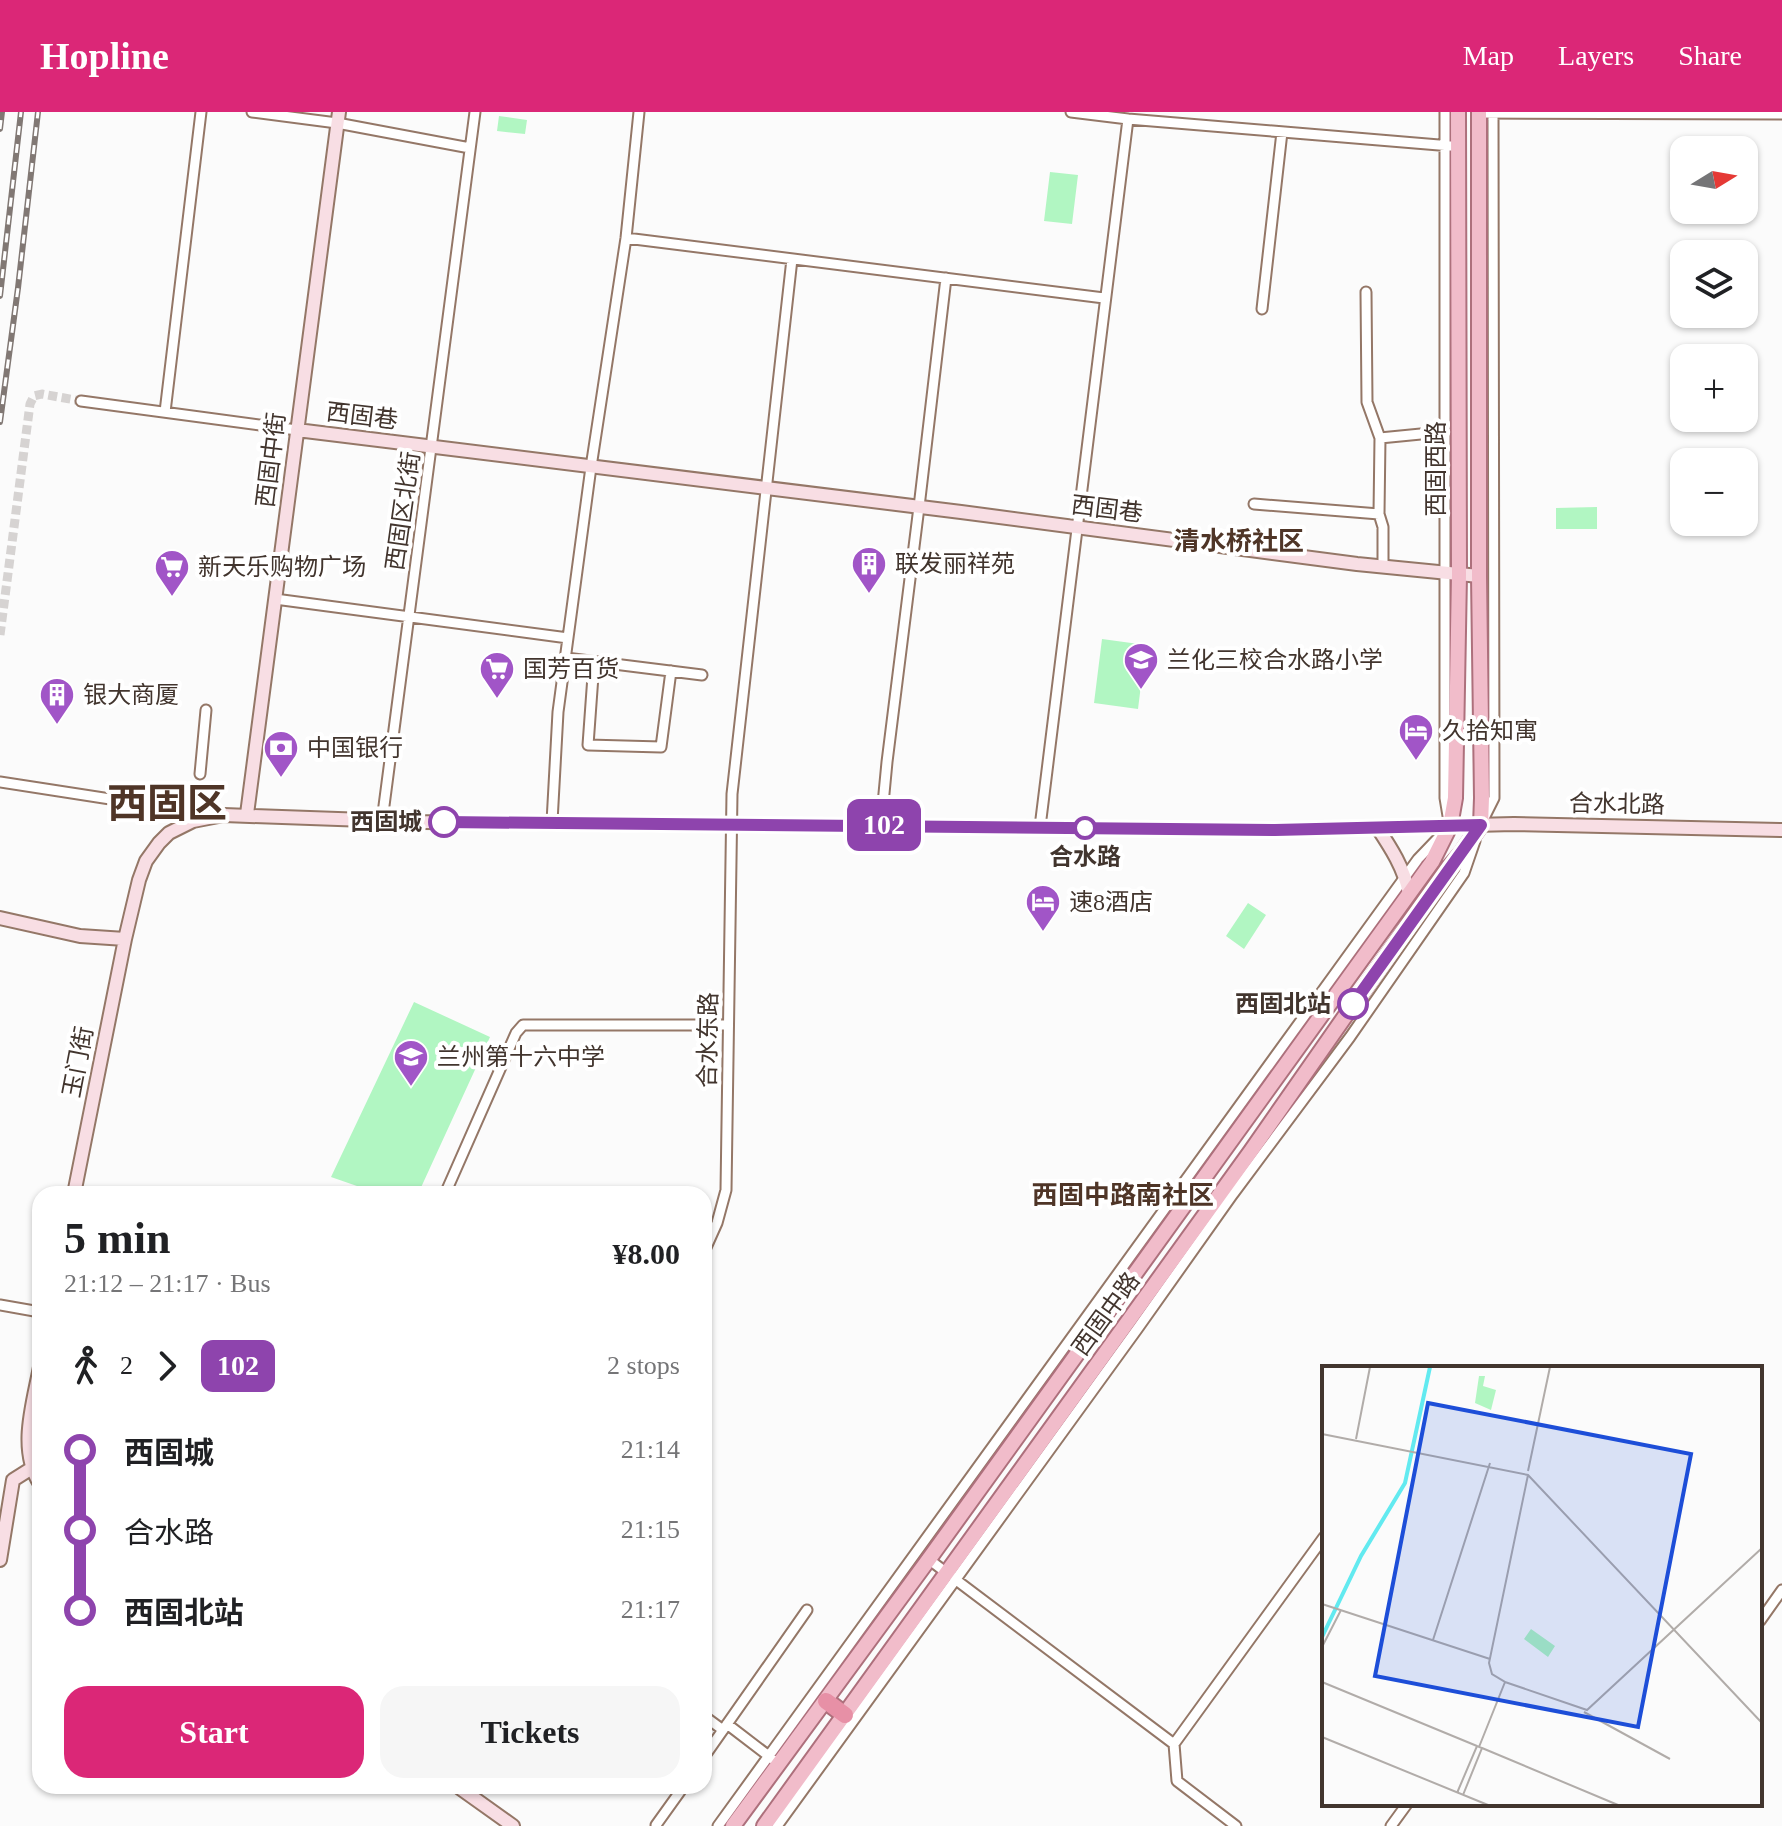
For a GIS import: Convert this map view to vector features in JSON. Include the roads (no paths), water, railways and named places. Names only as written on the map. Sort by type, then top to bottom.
[{"type":"highway","points":[[826,1701],[845,1715]]},
{"type":"main road","name":"西固西路","points":[[1450,826],[1455,798],[1452,146],[1458,112]]},
{"type":"main road","name":"西固西路","points":[[1481,825],[1479,576],[1486,113]]},
{"type":"main road","name":"西固中路","points":[[764,1826],[952,1576],[1481,825]]},
{"type":"main road","name":"西固中路","points":[[733,1826],[775,1760],[826,1701],[922,1556],[1233,1138],[1432,862],[1450,826]]},
{"type":"main road","points":[[1233,1138],[1251,1151]]},
{"type":"street","points":[[165,412],[201,112]]},
{"type":"street","points":[[252,112],[338,117],[470,148]]},
{"type":"street","name":"西固区北街","points":[[382,821],[475,112]]},
{"type":"street","points":[[552,822],[558,712],[626,238],[639,112]]},
{"type":"street","points":[[1071,112],[1452,146],[1445,112]]},
{"type":"street","points":[[777,1826],[952,1576],[1350,1037],[1464,873],[1494,798],[1486,113],[1782,114]]},
{"type":"street","name":"西固中街","points":[[247,814],[338,117]]},
{"type":"street","points":[[1040,827],[1128,119]]},
{"type":"street","points":[[1262,309],[1282,132]]},
{"type":"street","points":[[626,238],[1104,298]]},
{"type":"street","points":[[766,489],[792,259]]},
{"type":"street","points":[[881,825],[946,278]]},
{"type":"street","points":[[1366,292],[1367,402],[1380,438],[1379,514],[1383,527],[1383,567]]},
{"type":"street","name":"西固巷","points":[[81,401],[1383,567],[1479,576]]},
{"type":"street","points":[[1380,438],[1431,433]]},
{"type":"street","name":"合水东路","points":[[712,1233],[723,1207],[726,1190],[732,794],[766,489]]},
{"type":"street","points":[[1254,504],[1379,514]]},
{"type":"street","points":[[275,599],[568,638]]},
{"type":"street","points":[[566,658],[702,675]]},
{"type":"street","points":[[594,662],[588,745],[661,747],[671,671]]},
{"type":"street","points":[[200,774],[206,710]]},
{"type":"street","points":[[0,782],[136,803]]},
{"type":"street","name":"合水北路","points":[[179,823],[247,814],[382,821],[1275,830],[1514,824],[1782,830]]},
{"type":"street","name":"玉门街","points":[[76,1186],[139,880],[146,861],[179,823]]},
{"type":"street","points":[[718,1826],[775,1760],[1405,876],[1450,826]]},
{"type":"street","points":[[1377,827],[1405,876],[1409,893]]},
{"type":"street","points":[[0,918],[80,936],[125,939]]},
{"type":"street","points":[[449,1186],[516,1033],[523,1025],[728,1025]]},
{"type":"street","points":[[0,1305],[32,1311]]},
{"type":"street","points":[[0,1560],[13,1480],[32,1468],[28,1439],[32,1410]]},
{"type":"street","points":[[1236,1826],[1177,1781],[1174,1744],[1322,1540]]},
{"type":"street","points":[[922,1556],[1174,1744]]},
{"type":"street","points":[[1762,1618],[1782,1590]]},
{"type":"street","points":[[712,1746],[807,1610]]},
{"type":"street","points":[[712,1720],[775,1760]]},
{"type":"street","points":[[468,1794],[513,1826]]},
{"type":"street","points":[[656,1825],[678,1794]]},
{"type":"street","points":[[1391,1826],[1406,1806]]},
{"type":"tunnel","points":[[0,635],[30,404],[34,396],[42,394],[81,401]]},
{"type":"railway","points":[[0,129],[2,112]]},
{"type":"railway","points":[[0,296],[21,112]]},
{"type":"railway","points":[[0,422],[38,112]]},
{"type":"place","name":"联发丽祥苑","points":[[869,595]]},
{"type":"place","name":"新天乐购物广场","points":[[172,598]]},
{"type":"place","name":"兰化三校合水路小学","points":[[1141,691]]},
{"type":"place","name":"国芳百货","points":[[497,700]]},
{"type":"place","name":"银大商厦","points":[[57,726]]},
{"type":"place","name":"久拾知寓","points":[[1416,762]]},
{"type":"place","name":"中国银行","points":[[281,779]]},
{"type":"place","name":"西固城","points":[[444,822]]},
{"type":"place","name":"合水路","points":[[1085,828]]},
{"type":"place","name":"速8酒店","points":[[1043,933]]},
{"type":"place","name":"西固北站","points":[[1353,1004]]},
{"type":"place","name":"兰州第十六中学","points":[[411,1088]]},
{"type":"district","name":"清水桥社区","points":[[1239,541]]},
{"type":"district","name":"西固区","points":[[167,803]]},
{"type":"district","name":"西固中路南社区","points":[[1123,1195]]}]
